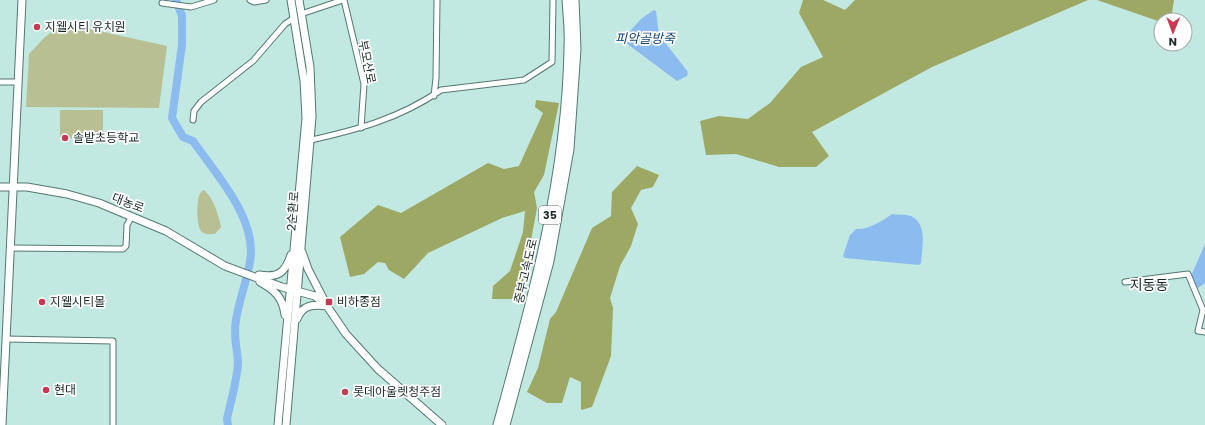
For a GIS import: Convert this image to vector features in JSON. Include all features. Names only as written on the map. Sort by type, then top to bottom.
[{"type":"highway","name":"중부고속도로","points":[[498,425],[542,259],[562,148],[569,48],[567,0]]},
{"type":"highway","name":"중부고속도로","points":[[505,425],[549,261],[569,149],[576,49],[574,0]]},
{"type":"main road","points":[[2,425],[22,0]]},
{"type":"main road","name":"2순환로","points":[[286,425],[294,326],[295,242],[307,142],[305,88],[291,0]]},
{"type":"main road","name":"2순환로","points":[[278,425],[285,344],[301,250],[312,83],[299,0]]},
{"type":"main road","name":"대농로","points":[[0,187],[13,187],[67,194],[99,203],[166,231],[225,266],[294,290],[319,296]]},
{"type":"main road","points":[[285,344],[285,315],[282,302],[278,294],[266,281],[285,270],[295,242]]},
{"type":"main road","points":[[301,250],[319,296],[355,345],[378,369],[442,425]]},
{"type":"main road","points":[[294,326],[303,309],[313,305],[327,306]]},
{"type":"street","points":[[162,3],[191,7],[214,0]]},
{"type":"street","points":[[250,0],[254,2],[266,0]]},
{"type":"street","name":"부모산로","points":[[302,14],[343,0],[364,84],[361,128]]},
{"type":"street","points":[[434,96],[436,78],[437,0]]},
{"type":"street","points":[[307,142],[390,119],[434,96],[441,90],[458,86],[524,80],[552,62],[554,0]]},
{"type":"street","points":[[193,120],[194,111],[201,102],[253,61],[285,24],[294,18]]},
{"type":"street","points":[[0,82],[17,82]]},
{"type":"street","points":[[10,248],[120,250],[126,246],[127,224],[132,216]]},
{"type":"street","points":[[1125,282],[1188,274],[1203,310],[1198,331],[1205,332]]},
{"type":"street","points":[[6,339],[113,341],[113,425]]},
{"type":"green space","points":[[803,0],[823,0],[845,10],[855,0],[1088,0],[932,67],[812,132],[829,156],[816,167],[779,167],[736,154],[706,155],[700,121],[719,116],[748,119],[770,103],[801,67],[823,57],[799,13]]},
{"type":"green space","points":[[1097,0],[1174,0],[1172,12],[1153,12],[1153,19]]},
{"type":"green space","points":[[63,23],[167,46],[159,108],[26,107],[29,54],[45,37]]},
{"type":"green space","points":[[536,100],[559,103],[544,175],[534,192],[537,208],[520,299],[492,299],[493,286],[510,271],[523,232],[525,211],[502,218],[428,253],[404,279],[389,270],[385,263],[378,262],[364,274],[350,277],[340,237],[378,205],[401,213],[488,163],[504,169],[519,166],[543,113],[535,107]]},
{"type":"green space","points":[[60,110],[103,110],[103,139],[60,138]]},
{"type":"green space","points":[[637,166],[659,175],[653,187],[641,190],[631,208],[638,224],[631,246],[620,266],[610,298],[613,308],[611,356],[592,407],[581,410],[581,382],[570,377],[562,403],[547,403],[527,392],[538,368],[550,319],[556,312],[592,228],[611,216],[612,192]]},
{"type":"green space","points":[[204,190],[213,202],[220,222],[221,227],[215,234],[202,232],[199,225],[197,212],[198,200],[199,195]]},
{"type":"water","name":"피악골방죽","points":[[654,10],[656,11],[659,35],[688,72],[687,76],[677,81],[622,40],[641,19]]},
{"type":"water","points":[[892,214],[911,216],[920,225],[923,244],[921,263],[919,265],[845,258],[843,256],[850,235],[856,229],[865,228],[875,224]]},
{"type":"water","points":[[1205,244],[1205,283],[1198,288],[1193,283],[1191,276]]},
{"type":"waterway","points":[[176,0],[182,16],[182,45],[172,118],[183,137],[193,141],[233,197],[248,229],[251,245],[249,268],[235,326],[238,368],[227,419],[228,425]]},
{"type":"place","name":"지웰시티 유치원","points":[[37,27]]},
{"type":"place","name":"솔밭초등학교","points":[[65,138]]},
{"type":"place","name":"지웰시티몰","points":[[42,302]]},
{"type":"place","name":"비하종점","points":[[329,302]]},
{"type":"place","name":"현대","points":[[46,390]]},
{"type":"place","name":"롯데아울렛청주점","points":[[345,392]]},
{"type":"district","name":"지동동","points":[[1149,285]]}]
